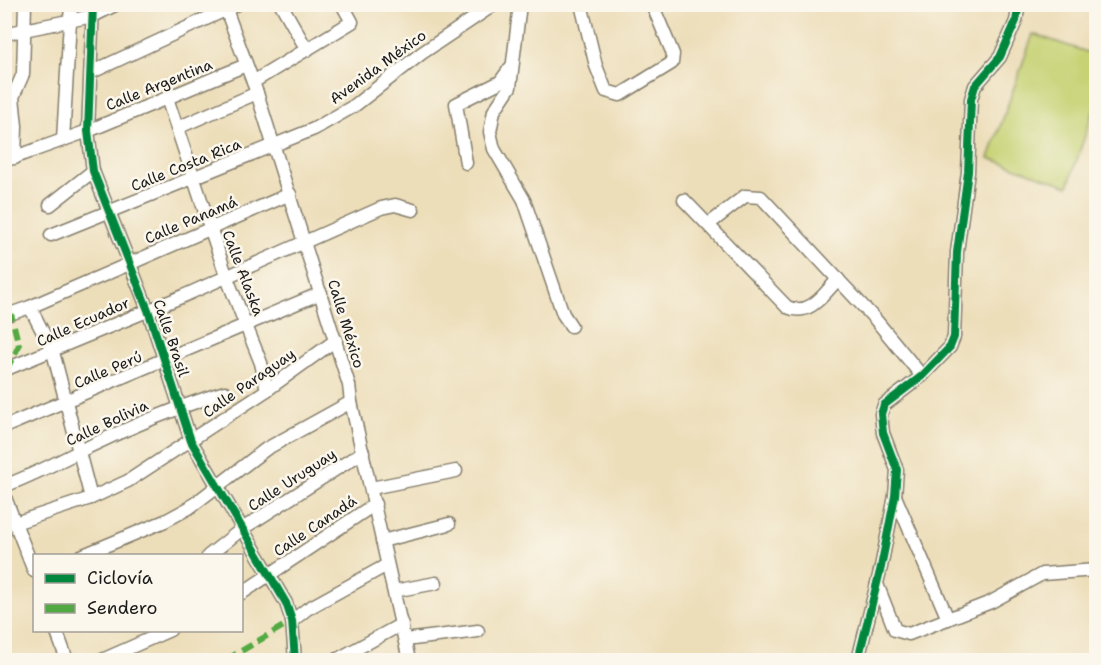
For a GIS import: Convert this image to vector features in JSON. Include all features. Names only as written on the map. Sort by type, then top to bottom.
[{"type":"street","points":[[10,159],[16,126],[13,97],[23,74],[25,4]]},
{"type":"street","points":[[63,140],[71,4]]},
{"type":"street","points":[[4,34],[71,21],[93,10],[117,4]]},
{"type":"street","points":[[92,72],[225,7],[238,4]]},
{"type":"street","points":[[281,4],[307,50]]},
{"type":"street","points":[[177,128],[207,115],[255,88],[307,50],[352,22],[342,4]]},
{"type":"street","name":"Avenida México","points":[[274,145],[315,129],[354,106],[422,53],[495,4]]},
{"type":"street","points":[[520,4],[517,49],[510,87],[494,111],[490,132],[494,149],[524,200],[563,314],[571,326]]},
{"type":"street","points":[[581,4],[596,66],[606,91],[620,95],[672,63],[673,54],[652,4]]},
{"type":"street","points":[[858,660],[877,584],[895,496],[897,470],[883,433],[881,414],[884,405],[922,376],[950,347],[954,337],[957,252],[968,172],[971,99],[975,86],[1000,57],[1016,21],[1019,4]]},
{"type":"street","name":"Calle México","points":[[225,7],[255,88],[306,242],[349,385],[409,660]]},
{"type":"street","name":"Calle Brasil","points":[[93,10],[88,131],[93,171],[148,310],[191,441],[286,603],[292,621],[295,660]]},
{"type":"street","points":[[466,163],[456,104],[500,82],[513,65]]},
{"type":"street","name":"Calle Argentina","points":[[10,159],[88,131],[246,66]]},
{"type":"street","name":"Calle Alaska","points":[[167,98],[227,278],[261,363],[267,390]]},
{"type":"street","name":"Calle Costa Rica","points":[[51,235],[274,145]]},
{"type":"street","points":[[50,205],[93,171]]},
{"type":"street","name":"Calle Panamá","points":[[4,316],[30,307],[129,262],[290,194]]},
{"type":"street","points":[[710,224],[745,196],[761,196],[838,279],[922,376]]},
{"type":"street","points":[[684,200],[710,224],[787,307],[795,310],[812,306],[838,279]]},
{"type":"street","name":"Calle Ecuador","points":[[4,370],[53,352],[227,278],[390,205],[413,210]]},
{"type":"street","name":"Calle Perú","points":[[4,427],[66,403],[321,293]]},
{"type":"street","points":[[30,307],[53,352],[91,498]]},
{"type":"street","name":"Calle Paraguay","points":[[15,523],[91,498],[128,481],[267,390],[336,340]]},
{"type":"street","name":"Calle Bolivia","points":[[4,486],[36,475],[79,452],[180,406],[225,392]]},
{"type":"street","points":[[83,554],[165,521],[189,508],[215,485],[266,448],[351,402]]},
{"type":"street","name":"Calle Uruguay","points":[[209,554],[242,529],[363,452]]},
{"type":"street","points":[[371,488],[456,471]]},
{"type":"street","points":[[4,495],[33,568]]},
{"type":"street","points":[[895,496],[948,619]]},
{"type":"street","name":"Calle Canadá","points":[[243,592],[375,504]]},
{"type":"street","points":[[382,541],[449,524]]},
{"type":"street","points":[[292,621],[307,609],[387,565]]},
{"type":"street","points":[[877,584],[895,630],[902,634],[909,634],[991,602],[1042,574],[1096,570]]},
{"type":"street","points":[[394,591],[436,583]]},
{"type":"street","points":[[336,660],[402,624]]},
{"type":"street","points":[[405,640],[478,631]]},
{"type":"street","points":[[57,632],[68,660]]},
{"type":"street","points":[[102,660],[165,632]]},
{"type":"green space","points":[[1033,34],[1096,55],[1096,103],[1068,186],[989,158]]},
{"type":"marked path","points":[[6,370],[19,346],[11,314]]},
{"type":"marked path","points":[[226,660],[292,621]]},
{"type":"cycle path","points":[[93,4],[88,131],[93,171],[148,310],[191,441],[286,603],[292,621],[295,660]]},
{"type":"cycle path","points":[[858,660],[881,567],[895,496],[897,470],[883,433],[881,414],[884,405],[922,376],[950,347],[954,337],[957,252],[968,172],[971,99],[975,86],[1000,57],[1016,21],[1019,4]]}]
